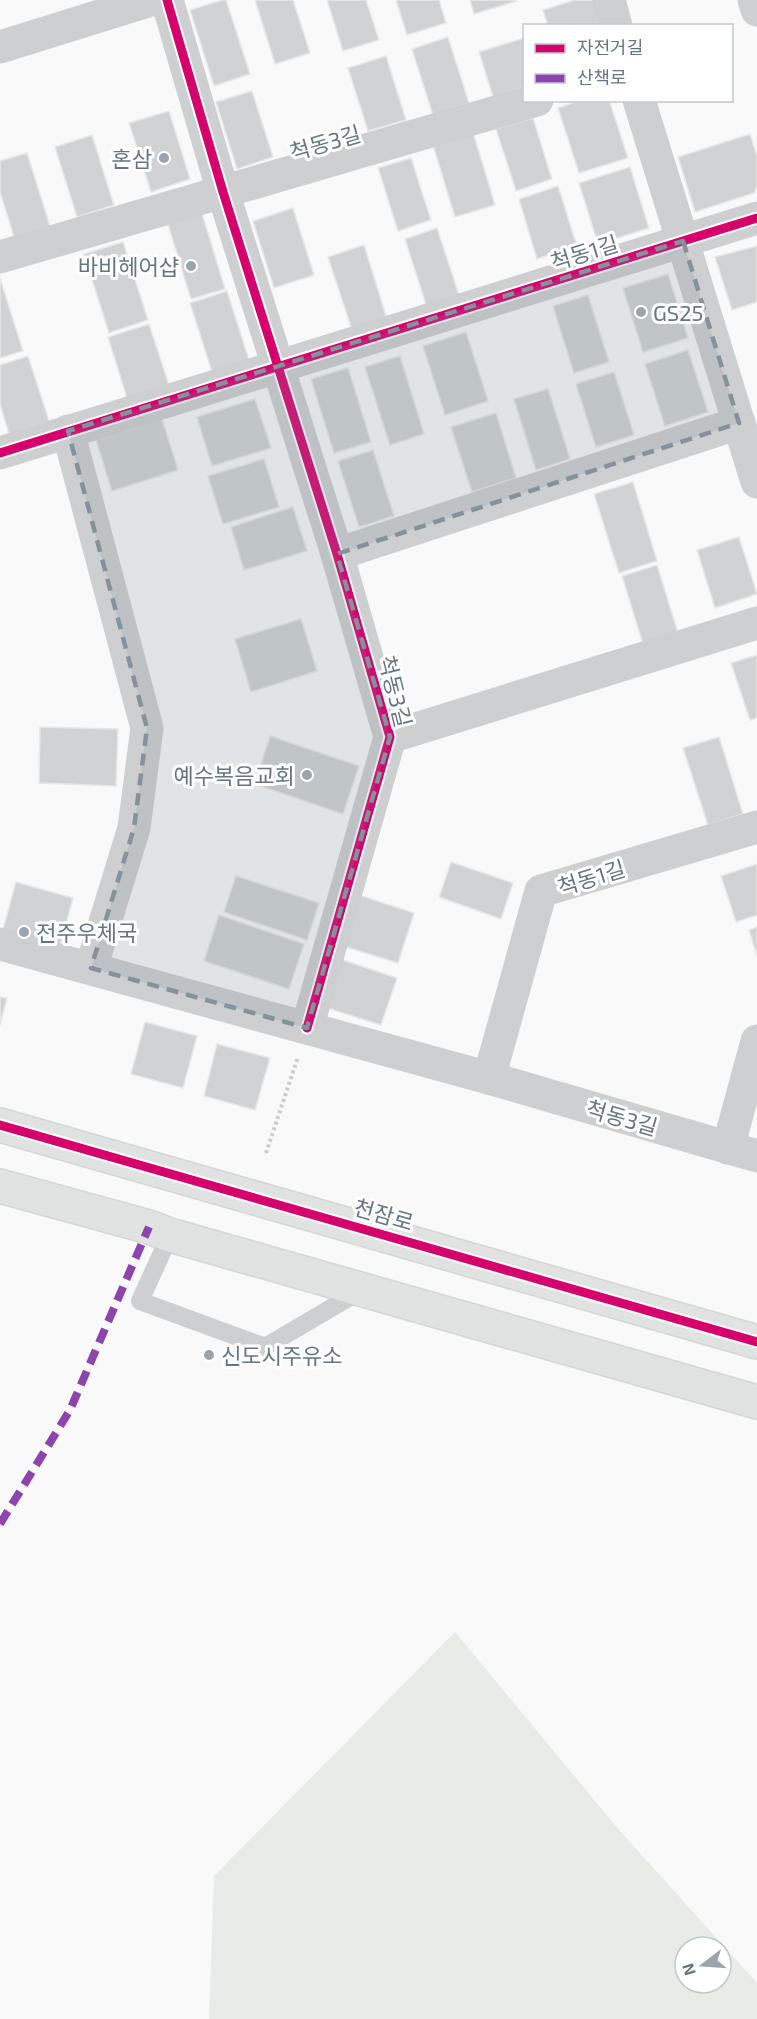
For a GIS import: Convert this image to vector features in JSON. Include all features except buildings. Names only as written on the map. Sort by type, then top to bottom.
[{"type":"street","points":[[0,47],[151,0]]},
{"type":"street","name":"척동3길","points":[[167,0],[224,192],[337,554],[390,737],[308,1028]]},
{"type":"street","points":[[609,0],[615,24]]},
{"type":"street","points":[[754,0],[757,10]]},
{"type":"street","name":"척동3길","points":[[8,255],[530,102]]},
{"type":"street","points":[[640,102],[757,482]]},
{"type":"street","name":"척동1길","points":[[278,367],[757,218]]},
{"type":"street","points":[[0,453],[278,367]]},
{"type":"street","points":[[337,554],[740,423]]},
{"type":"street","points":[[68,431],[147,728],[134,828],[91,968]]},
{"type":"street","name":"척동3길","points":[[390,737],[757,623]]},
{"type":"street","name":"척동1길","points":[[489,1078],[541,891],[757,827]]},
{"type":"street","name":"척동3길","points":[[0,944],[489,1078],[743,1152]]},
{"type":"street","points":[[743,1152],[757,1041]]},
{"type":"street","name":"천잠로","points":[[0,1125],[757,1342]]},
{"type":"street","points":[[0,1186],[149,1227],[360,1291],[757,1402]]},
{"type":"lane","points":[[170,1235],[140,1301],[265,1347],[360,1291]]},
{"type":"path","points":[[266,1153],[308,1028]]},
{"type":"highlighted area","points":[[683,241],[739,423],[337,554],[390,737],[307,1028],[91,968],[134,828],[147,728],[68,431]]},
{"type":"shaded area","points":[[455,1632],[620,1831],[714,1935],[673,1935],[673,1995],[733,1995],[733,1956],[757,1983],[757,2019],[209,2019],[214,1876]]},
{"type":"marked path","points":[[0,1524],[70,1410],[149,1227]]},
{"type":"cycle path","points":[[167,0],[223,192],[337,554],[390,737],[307,1028]]},
{"type":"cycle path","points":[[0,453],[757,218]]},
{"type":"cycle path","points":[[0,1125],[757,1342]]},
{"type":"place","name":"혼삼","points":[[164,158]]},
{"type":"place","name":"바비헤어샵","points":[[191,266]]},
{"type":"place","name":"GS25","points":[[641,312]]},
{"type":"place","name":"예수복음교회","points":[[307,775]]},
{"type":"place","name":"전주우체국","points":[[24,932]]},
{"type":"place","name":"신도시주유소","points":[[209,1355]]}]
